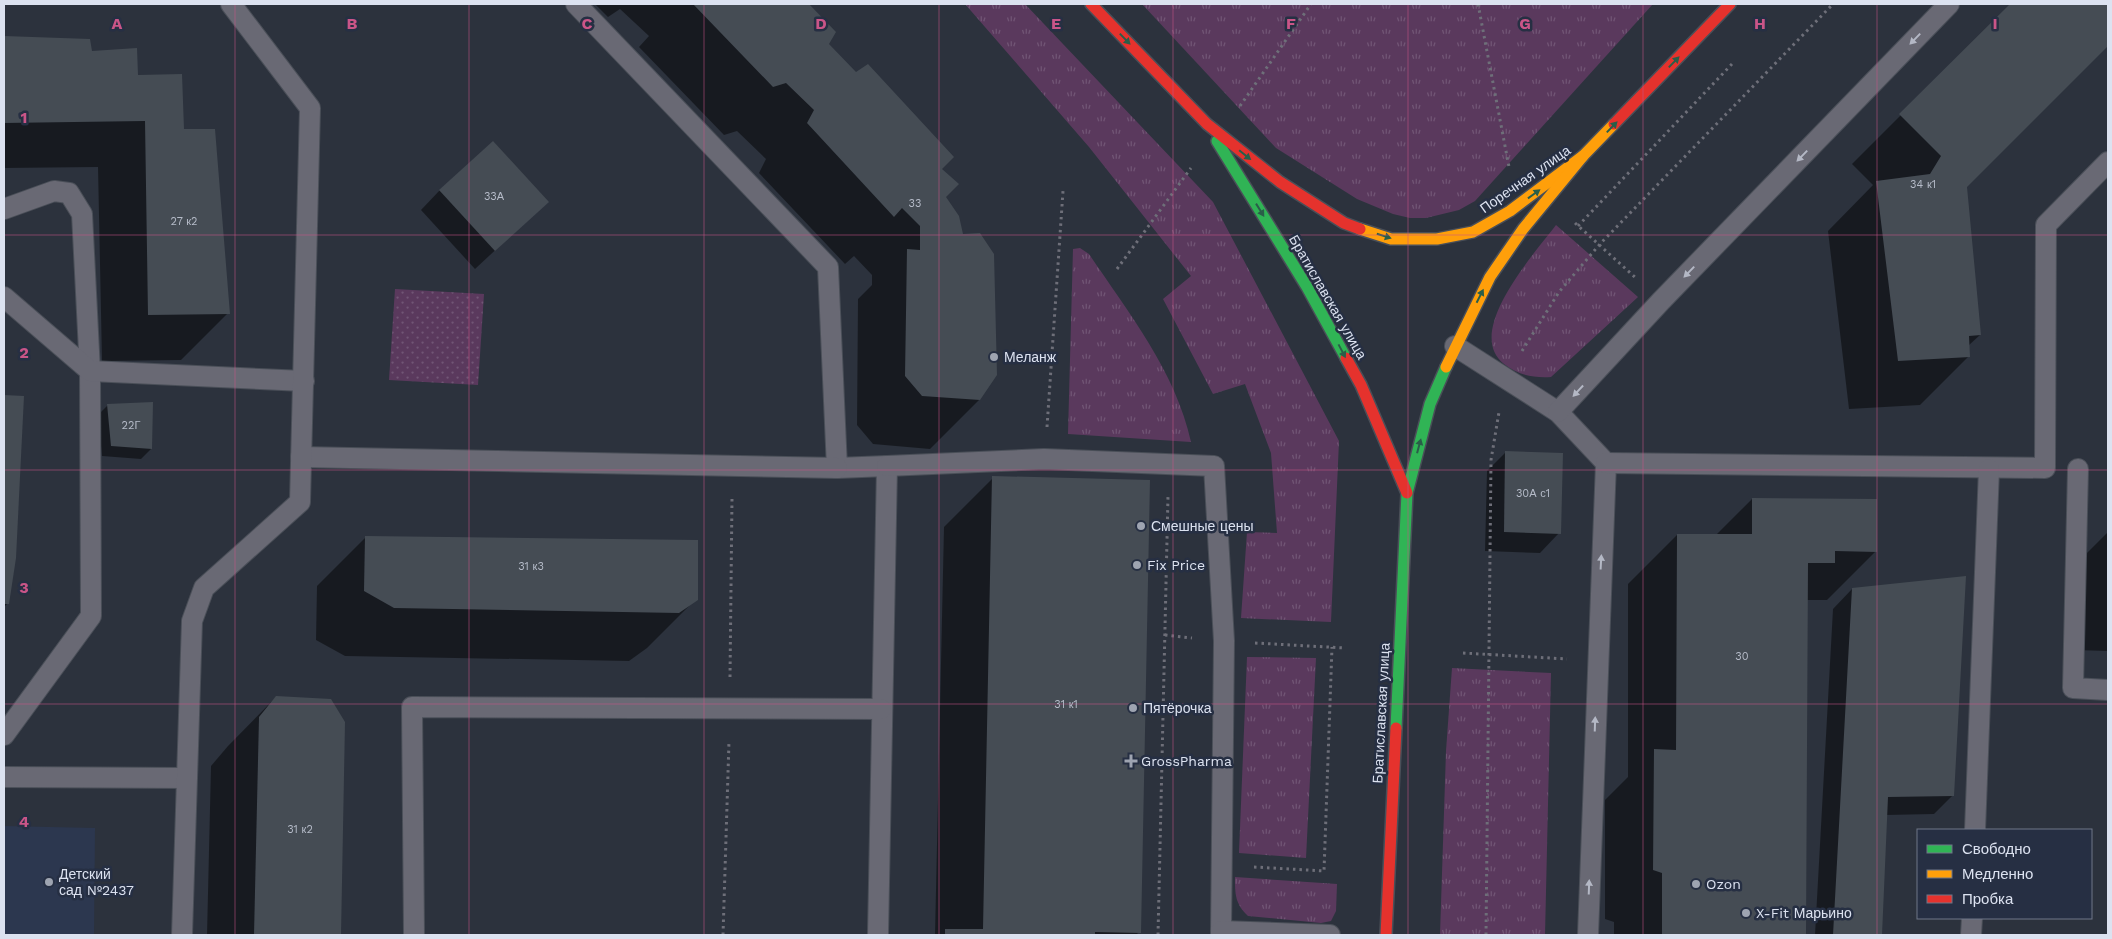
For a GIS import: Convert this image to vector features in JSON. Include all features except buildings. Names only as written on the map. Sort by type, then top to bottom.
[{"type":"main road","name":"Поречная улица","points":[[1091,4],[1207,124],[1280,182],[1344,223],[1391,239],[1437,239],[1474,232],[1510,211],[1583,156],[1730,4]]},
{"type":"main road","name":"Братиславская улица","points":[[1207,124],[1308,287],[1361,386],[1407,493]]},
{"type":"main road","name":"Братиславская улица","points":[[1386,935],[1407,493],[1430,404],[1455,346],[1490,277],[1523,229],[1583,156]]},
{"type":"lane","points":[[182,935],[192,621],[204,588],[300,502],[310,108],[231,4]]},
{"type":"lane","points":[[576,4],[828,267],[837,468]]},
{"type":"lane","points":[[1558,412],[1661,301],[1949,4]]},
{"type":"lane","points":[[1455,346],[1558,412],[1606,463],[1990,469],[2045,468],[2046,226],[2108,162]]},
{"type":"lane","points":[[4,209],[54,192],[68,193],[82,214],[90,372],[91,616],[4,736]]},
{"type":"lane","points":[[4,297],[90,372],[304,381]]},
{"type":"lane","points":[[301,457],[837,468],[1044,460],[1214,466],[1224,641],[1221,933],[1330,935]]},
{"type":"lane","points":[[1588,935],[1606,463]]},
{"type":"lane","points":[[878,935],[887,466]]},
{"type":"lane","points":[[1976,829],[1990,469]]},
{"type":"lane","points":[[2078,469],[2072,688],[2108,690]]},
{"type":"lane","points":[[414,935],[412,707],[881,709]]},
{"type":"lane","points":[[4,777],[186,778]]},
{"type":"lane","points":[[1972,919],[1972,935]]},
{"type":"path","points":[[1239,109],[1311,4]]},
{"type":"path","points":[[1478,4],[1508,166]]},
{"type":"path","points":[[1486,935],[1491,460],[1505,378],[1559,292],[1600,244],[1834,4]]},
{"type":"path","points":[[1661,301],[1578,226],[1732,64]]},
{"type":"path","points":[[1117,269],[1191,167]]},
{"type":"path","points":[[1044,460],[1063,191]]},
{"type":"path","points":[[1158,935],[1168,464]]},
{"type":"path","points":[[1223,865],[1324,871],[1332,647]]},
{"type":"path","points":[[1463,653],[1597,661]]},
{"type":"shaded area","name":"Детский сад №2437","points":[[4,826],[95,828],[94,935],[4,935]]},
{"type":"green space","points":[[965,4],[1025,4],[1213,202],[1339,441],[1331,622],[1241,618],[1247,532],[1277,533],[1271,453],[1245,384],[1213,394],[1163,299],[1191,276],[1089,147]]},
{"type":"green space","points":[[1142,4],[1653,4],[1475,201],[1459,210],[1426,218],[1410,218],[1393,214],[1357,199],[1276,148]]},
{"type":"green space","points":[[1556,225],[1638,297],[1551,377],[1538,377],[1520,373],[1504,364],[1494,350],[1492,333],[1497,313],[1507,293],[1533,254]]},
{"type":"green space","points":[[1080,248],[1089,254],[1149,344],[1174,391],[1184,416],[1191,442],[1068,434],[1073,249]]},
{"type":"green space","points":[[395,289],[484,294],[478,385],[389,380]]},
{"type":"green space","points":[[1247,657],[1316,658],[1306,858],[1239,853]]},
{"type":"green space","points":[[1452,668],[1551,673],[1545,935],[1440,935],[1446,751]]},
{"type":"green space","points":[[1235,877],[1337,884],[1336,911],[1331,921],[1321,923],[1248,916],[1240,907],[1237,898]]},
{"type":"traffic: fast","points":[[1217,141],[1307,287],[1346,358]]},
{"type":"traffic: fast","points":[[1396,728],[1407,493],[1430,404],[1446,367]]},
{"type":"traffic: slow","points":[[1360,229],[1391,239],[1437,239],[1473,232],[1510,211],[1583,156],[1614,124]]},
{"type":"traffic: slow","points":[[1446,367],[1490,277],[1523,229],[1583,156]]},
{"type":"traffic: jam","points":[[1091,4],[1207,124],[1280,182],[1344,223],[1360,229]]},
{"type":"traffic: jam","points":[[1614,124],[1730,4]]},
{"type":"traffic: jam","points":[[1346,358],[1361,385],[1407,493]]},
{"type":"traffic: jam","points":[[1386,935],[1396,728]]},
{"type":"place","name":"Меланж","points":[[994,357]]},
{"type":"place","name":"Смешные цены","points":[[1141,526]]},
{"type":"place","name":"Fix Price","points":[[1137,565]]},
{"type":"place","name":"Пятёрочка","points":[[1133,708]]},
{"type":"place","name":"GrossPharma","points":[[1131,761]]},
{"type":"place","name":"Детский сад №2437","points":[[49,882]]},
{"type":"place","name":"Ozon","points":[[1696,884]]},
{"type":"place","name":"X-Fit Марьино","points":[[1746,913]]}]
